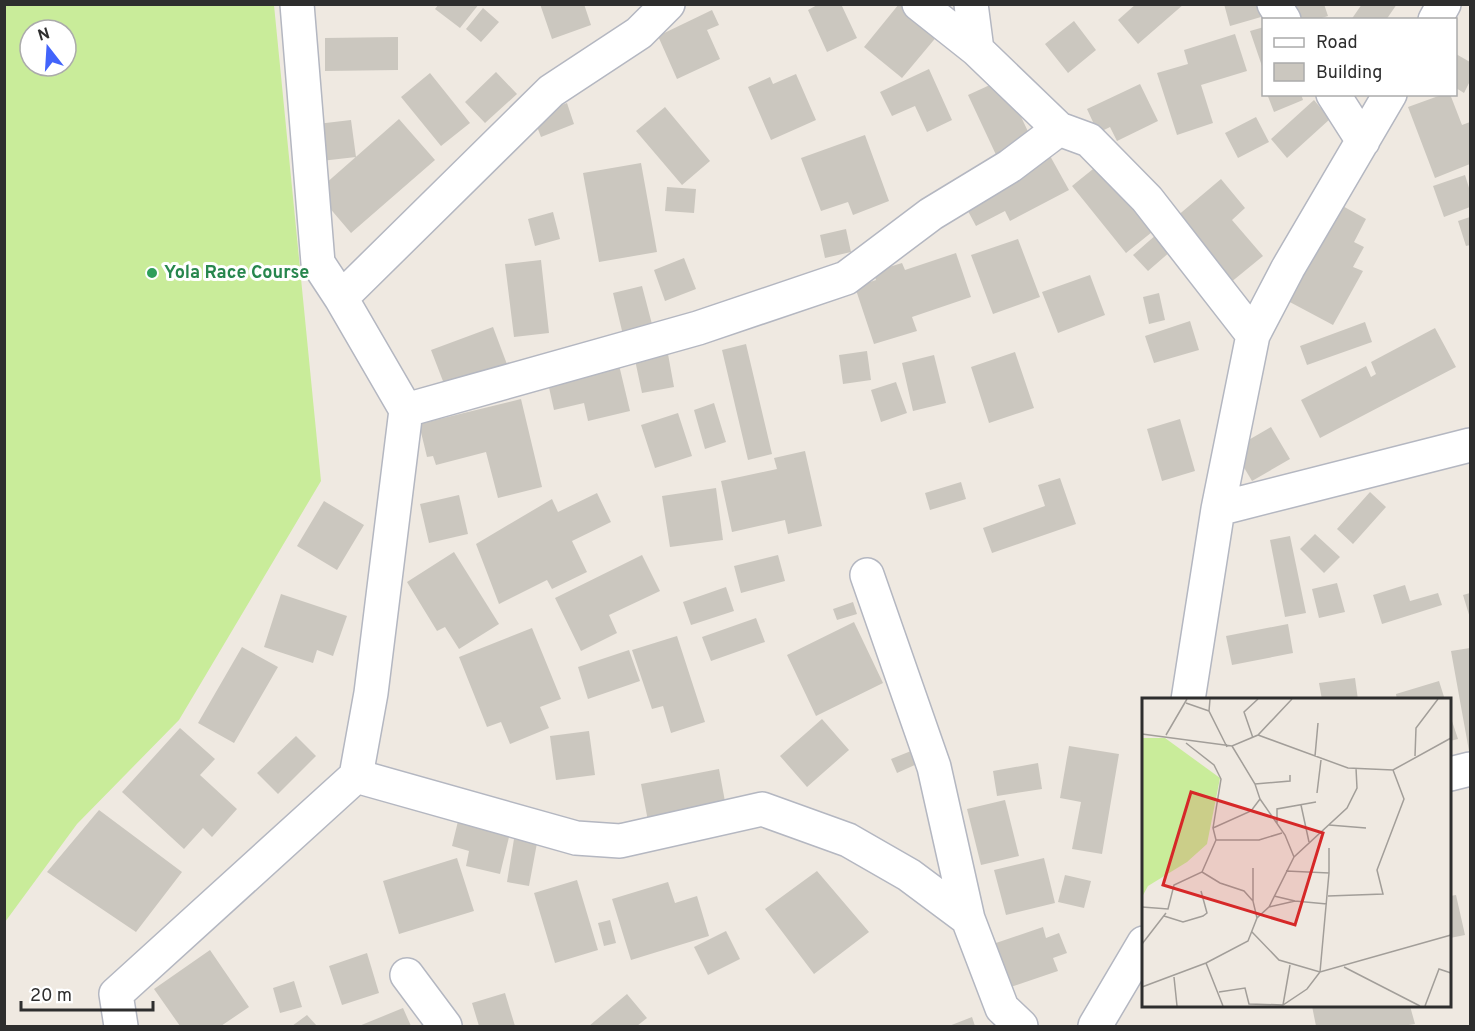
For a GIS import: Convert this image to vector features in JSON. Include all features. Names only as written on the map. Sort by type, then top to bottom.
[{"type":"street","points":[[120,1026],[116,994],[356,776],[371,693],[406,410],[318,263],[297,4]]},
{"type":"street","points":[[341,298],[551,91],[639,33],[668,4]]},
{"type":"street","points":[[919,4],[977,50],[1059,129],[1089,140],[1147,199],[1253,335]]},
{"type":"street","points":[[970,4],[977,50]]},
{"type":"street","points":[[1274,4],[1283,18]]},
{"type":"street","points":[[1436,18],[1444,4]]},
{"type":"street","points":[[1333,96],[1363,141]]},
{"type":"street","points":[[1188,698],[1218,508],[1253,335],[1288,268],[1389,96]]},
{"type":"street","points":[[406,410],[698,328],[846,278],[931,214],[1010,166],[1059,129]]},
{"type":"street","points":[[1218,508],[1470,445]]},
{"type":"street","points":[[867,575],[934,767],[968,919],[1002,1008],[1021,1026]]},
{"type":"street","points":[[1451,774],[1470,769]]},
{"type":"street","points":[[356,776],[576,838],[620,841],[762,809],[848,840],[909,875],[968,919]]},
{"type":"street","points":[[1095,1026],[1142,945]]},
{"type":"street","points":[[406,975],[445,1026]]},
{"type":"green space","name":"Yola Race Course","points":[[5,4],[274,5],[321,481],[179,720],[77,824],[5,922]]},
{"type":"building","points":[[439,4],[479,4],[460,28],[435,9]]},
{"type":"building","points":[[540,4],[584,4],[591,25],[552,39]]},
{"type":"building","points":[[819,4],[841,4],[857,38],[827,52],[808,10]]},
{"type":"building","points":[[899,4],[938,35],[902,78],[864,47]]},
{"type":"building","points":[[1136,4],[1184,4],[1138,44],[1118,20]]},
{"type":"building","points":[[1224,4],[1257,4],[1261,17],[1230,26]]},
{"type":"building","points":[[1292,4],[1324,4],[1328,16],[1322,18],[1296,18]]},
{"type":"building","points":[[1362,4],[1397,4],[1387,18],[1352,18]]},
{"type":"building","points":[[483,8],[499,22],[481,42],[466,29]]},
{"type":"building","points":[[712,10],[719,25],[707,30],[720,59],[677,79],[658,36]]},
{"type":"building","points":[[1074,21],[1096,50],[1068,73],[1045,44]]},
{"type":"building","points":[[1262,28],[1262,66],[1250,31]]},
{"type":"building","points":[[1235,34],[1247,71],[1201,85],[1213,123],[1177,135],[1157,73],[1188,64],[1184,50]]},
{"type":"building","points":[[398,37],[398,70],[325,71],[325,38]]},
{"type":"building","points":[[1457,55],[1470,62],[1470,81],[1464,93],[1457,89]]},
{"type":"building","points":[[929,69],[952,120],[927,132],[915,106],[892,116],[880,92]]},
{"type":"building","points":[[496,72],[517,94],[485,123],[465,102]]},
{"type":"building","points":[[430,73],[470,123],[441,146],[401,97]]},
{"type":"building","points":[[796,74],[816,120],[771,140],[748,87],[770,77],[773,84]]},
{"type":"building","points":[[1003,79],[1033,142],[998,159],[968,95]]},
{"type":"building","points":[[1140,84],[1158,121],[1117,141],[1110,127],[1098,133],[1087,109]]},
{"type":"building","points":[[1268,96],[1302,96],[1303,100],[1274,112]]},
{"type":"building","points":[[1438,96],[1451,96],[1462,125],[1470,122],[1470,164],[1435,178],[1408,107]]},
{"type":"building","points":[[1314,100],[1330,119],[1287,158],[1271,139]]},
{"type":"building","points":[[567,103],[574,124],[541,137],[533,116]]},
{"type":"building","points":[[665,107],[710,161],[682,185],[636,131]]},
{"type":"building","points":[[1256,117],[1269,142],[1238,158],[1225,133]]},
{"type":"building","points":[[399,119],[435,160],[351,233],[316,192]]},
{"type":"building","points":[[351,120],[356,157],[321,161],[317,124]]},
{"type":"building","points":[[865,135],[889,201],[853,215],[848,202],[821,211],[801,158]]},
{"type":"building","points":[[1049,154],[1069,190],[1010,221],[1005,211],[976,226],[962,200]]},
{"type":"building","points":[[641,163],[657,252],[599,262],[583,173]]},
{"type":"building","points":[[1098,165],[1152,232],[1126,253],[1072,186]]},
{"type":"building","points":[[1465,175],[1470,191],[1470,207],[1444,217],[1433,186]]},
{"type":"building","points":[[1221,179],[1245,208],[1232,220],[1263,256],[1230,283],[1176,217]]},
{"type":"building","points":[[667,187],[696,189],[694,213],[665,211]]},
{"type":"building","points":[[1339,204],[1366,219],[1354,242],[1364,247],[1353,267],[1363,271],[1333,325],[1286,300]]},
{"type":"building","points":[[553,212],[560,239],[535,246],[528,219]]},
{"type":"building","points":[[1470,217],[1470,245],[1466,246],[1458,221]]},
{"type":"building","points":[[846,229],[851,252],[825,258],[820,235]]},
{"type":"building","points":[[1157,234],[1171,251],[1148,271],[1133,255]]},
{"type":"building","points":[[1018,239],[1040,297],[993,314],[971,255]]},
{"type":"building","points":[[956,253],[971,297],[912,317],[917,331],[874,344],[855,287],[876,280],[873,272],[902,263],[905,270]]},
{"type":"building","points":[[684,258],[696,289],[665,301],[654,270]]},
{"type":"building","points":[[541,260],[549,333],[514,337],[505,264]]},
{"type":"building","points":[[1090,275],[1105,315],[1058,333],[1042,292]]},
{"type":"building","points":[[642,286],[653,328],[623,335],[613,293]]},
{"type":"building","points":[[1159,293],[1165,320],[1149,324],[1143,297]]},
{"type":"building","points":[[1190,321],[1199,350],[1154,363],[1145,336]]},
{"type":"building","points":[[1365,322],[1372,342],[1307,365],[1300,346]]},
{"type":"building","points":[[493,327],[508,367],[446,389],[431,350]]},
{"type":"building","points":[[1435,328],[1456,367],[1320,438],[1301,400],[1366,366],[1371,377],[1376,374],[1371,362]]},
{"type":"building","points":[[746,344],[772,454],[748,460],[722,350]]},
{"type":"building","points":[[867,351],[871,380],[843,384],[839,355]]},
{"type":"building","points":[[1015,352],[1034,408],[989,423],[971,367]]},
{"type":"building","points":[[668,354],[674,387],[642,393],[635,360]]},
{"type":"building","points":[[934,355],[946,403],[913,411],[902,363]]},
{"type":"building","points":[[619,365],[630,411],[588,421],[584,403],[554,410],[548,383]]},
{"type":"building","points":[[896,382],[907,413],[881,422],[871,390]]},
{"type":"building","points":[[521,399],[542,487],[498,498],[486,452],[436,465],[433,456],[427,457],[419,424]]},
{"type":"building","points":[[714,403],[726,442],[705,449],[694,410]]},
{"type":"building","points":[[678,413],[692,456],[655,468],[641,425]]},
{"type":"building","points":[[1180,419],[1195,471],[1162,481],[1147,429]]},
{"type":"building","points":[[1271,427],[1290,459],[1252,481],[1233,449]]},
{"type":"building","points":[[805,451],[822,526],[788,534],[785,520],[732,532],[721,481],[777,469],[774,458]]},
{"type":"building","points":[[1060,478],[1076,524],[992,553],[983,528],[1045,506],[1038,485]]},
{"type":"building","points":[[961,482],[966,499],[930,510],[925,493]]},
{"type":"building","points":[[716,488],[723,540],[670,547],[662,496]]},
{"type":"building","points":[[1370,492],[1386,507],[1353,544],[1337,529]]},
{"type":"building","points":[[597,493],[611,522],[572,541],[587,572],[552,589],[547,580],[499,604],[476,544],[552,499],[558,512]]},
{"type":"building","points":[[459,495],[468,534],[429,543],[420,504]]},
{"type":"building","points":[[324,501],[364,525],[337,570],[297,546]]},
{"type":"building","points":[[1315,534],[1340,557],[1324,573],[1300,549]]},
{"type":"building","points":[[1290,536],[1306,613],[1285,617],[1270,540]]},
{"type":"building","points":[[454,552],[499,624],[459,649],[445,627],[437,631],[407,582]]},
{"type":"building","points":[[642,555],[660,591],[609,615],[617,633],[581,651],[555,598]]},
{"type":"building","points":[[778,555],[785,581],[741,593],[734,566]]},
{"type":"building","points":[[1337,583],[1345,612],[1319,618],[1312,589]]},
{"type":"building","points":[[1405,585],[1410,601],[1438,593],[1442,605],[1382,624],[1373,595]]},
{"type":"building","points":[[726,587],[734,611],[691,625],[683,602]]},
{"type":"building","points":[[1470,593],[1470,618],[1463,595]]},
{"type":"building","points":[[281,594],[347,616],[333,656],[317,650],[313,663],[264,647]]},
{"type":"building","points":[[853,602],[857,614],[837,620],[833,609]]},
{"type":"building","points":[[756,618],[765,642],[711,661],[702,637]]},
{"type":"building","points":[[854,622],[883,683],[816,716],[787,655]]},
{"type":"building","points":[[1288,624],[1293,653],[1232,665],[1226,636]]},
{"type":"building","points":[[532,628],[561,699],[540,707],[549,728],[510,744],[501,722],[487,727],[459,657]]},
{"type":"building","points":[[677,636],[705,722],[671,733],[663,706],[652,709],[632,650]]},
{"type":"building","points":[[242,647],[278,667],[234,743],[198,723]]},
{"type":"building","points":[[1470,648],[1470,751],[1469,751],[1451,651]]},
{"type":"building","points":[[629,650],[640,681],[588,699],[578,667]]},
{"type":"building","points":[[1355,678],[1358,698],[1322,698],[1319,683]]},
{"type":"building","points":[[1439,681],[1444,698],[1397,698],[1396,694]]},
{"type":"building","points":[[1451,718],[1458,739],[1451,741]]},
{"type":"building","points":[[822,719],[849,750],[807,787],[780,756]]},
{"type":"building","points":[[180,728],[215,759],[200,775],[237,809],[212,837],[203,828],[184,849],[122,792]]},
{"type":"building","points":[[589,731],[595,775],[556,780],[550,736]]},
{"type":"building","points":[[296,736],[316,756],[278,794],[257,773]]},
{"type":"building","points":[[1069,746],[1119,754],[1102,854],[1072,849],[1081,802],[1060,798]]},
{"type":"building","points":[[911,751],[917,764],[897,773],[891,759]]},
{"type":"building","points":[[1038,763],[1042,789],[997,796],[993,771]]},
{"type":"building","points":[[719,769],[726,807],[648,821],[641,784]]},
{"type":"building","points":[[1005,800],[1019,856],[981,865],[967,809]]},
{"type":"building","points":[[99,810],[182,872],[136,932],[47,872]]},
{"type":"building","points":[[459,817],[511,829],[500,874],[466,866],[469,851],[452,846]]},
{"type":"building","points":[[514,839],[537,843],[529,886],[507,882]]},
{"type":"building","points":[[457,858],[474,911],[399,934],[383,881]]},
{"type":"building","points":[[1044,858],[1055,903],[1006,915],[994,870]]},
{"type":"building","points":[[817,871],[869,932],[814,974],[765,909]]},
{"type":"building","points":[[1065,875],[1091,881],[1084,908],[1058,902]]},
{"type":"building","points":[[577,880],[598,950],[555,963],[534,893]]},
{"type":"building","points":[[668,882],[675,903],[697,896],[709,936],[631,960],[612,899]]},
{"type":"building","points":[[1456,895],[1465,935],[1451,938],[1451,896]]},
{"type":"building","points":[[610,920],[616,943],[604,946],[598,923]]},
{"type":"building","points":[[1043,927],[1046,938],[1059,933],[1067,953],[1053,958],[1058,971],[1008,988],[993,944]]},
{"type":"building","points":[[726,931],[740,959],[708,975],[694,947]]},
{"type":"building","points":[[210,950],[249,1007],[221,1026],[180,1026],[154,989]]},
{"type":"building","points":[[367,953],[379,993],[342,1005],[329,966]]},
{"type":"building","points":[[294,981],[302,1007],[280,1013],[273,988]]},
{"type":"building","points":[[505,993],[515,1026],[479,1026],[472,1003]]},
{"type":"building","points":[[627,994],[647,1018],[637,1026],[589,1026]]},
{"type":"building","points":[[1312,1007],[1410,1007],[1415,1024],[1402,1026],[1316,1026]]},
{"type":"building","points":[[403,1008],[411,1026],[359,1026]]},
{"type":"building","points":[[307,1015],[317,1026],[292,1026]]},
{"type":"building","points":[[972,1017],[975,1026],[949,1026]]},
{"type":"place","name":"Yola Race Course","points":[[152,273]]}]
